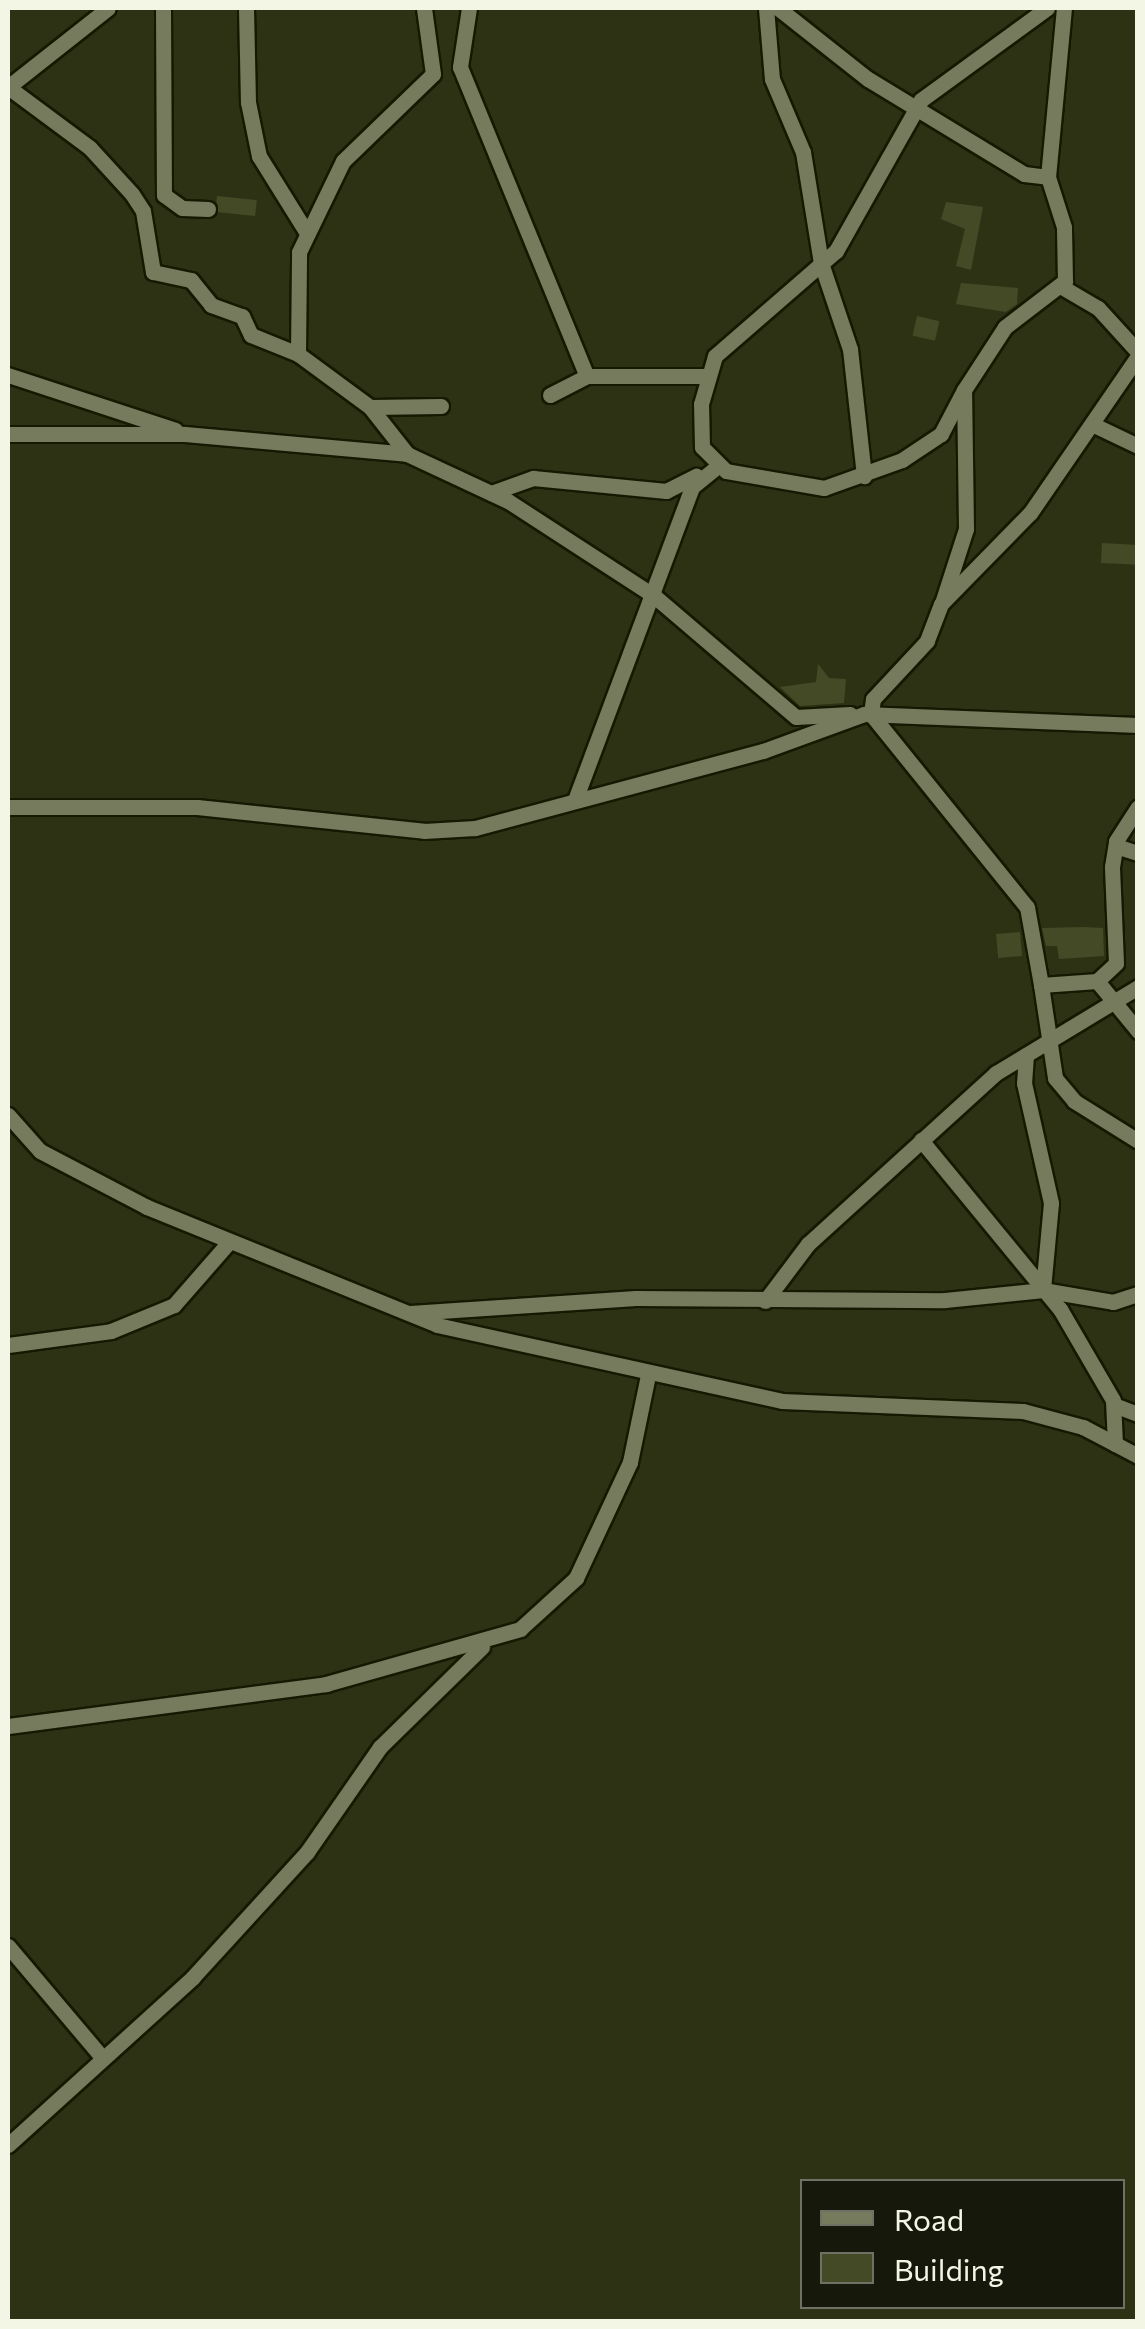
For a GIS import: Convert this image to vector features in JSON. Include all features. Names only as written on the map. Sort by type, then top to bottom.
[{"type":"street","points":[[108,8],[8,87],[90,148],[132,194],[143,211],[154,272],[191,280],[212,305],[242,316],[251,335],[298,354],[370,408],[407,454]]},
{"type":"street","points":[[163,8],[164,195],[182,208],[208,210]]},
{"type":"street","points":[[246,8],[248,102],[259,156],[307,233]]},
{"type":"street","points":[[298,354],[299,252],[344,162],[433,74],[424,8]]},
{"type":"street","points":[[469,8],[460,67],[587,376]]},
{"type":"street","points":[[766,8],[772,79],[803,152],[821,263],[850,349],[864,476]]},
{"type":"street","points":[[778,8],[915,108],[1024,174],[1048,177]]},
{"type":"street","points":[[1047,8],[969,58],[915,108],[852,230],[821,263],[741,327],[706,376],[702,446],[718,466],[796,488],[864,476],[941,434],[964,390],[1024,306],[1062,287]]},
{"type":"street","points":[[1062,287],[1068,255],[1048,177],[1064,8]]},
{"type":"street","points":[[941,604],[1030,513],[1096,426],[1138,354],[1098,308],[1062,287]]},
{"type":"street","points":[[8,374],[184,434]]},
{"type":"street","points":[[550,395],[587,376],[706,376]]},
{"type":"street","points":[[868,714],[873,699],[927,641],[966,529],[964,390]]},
{"type":"street","points":[[370,408],[441,406]]},
{"type":"street","points":[[1096,426],[1138,446]]},
{"type":"street","points":[[8,434],[184,434],[407,454],[491,494],[653,596],[796,717],[868,714],[1138,725]]},
{"type":"street","points":[[491,494],[532,478],[666,491],[718,466]]},
{"type":"street","points":[[575,800],[692,486],[718,466]]},
{"type":"street","points":[[8,807],[197,807],[424,831],[474,828],[764,751],[868,714]]},
{"type":"street","points":[[868,714],[1027,907],[1055,1078],[1074,1101],[1138,1141]]},
{"type":"street","points":[[1041,986],[1097,981],[1116,963],[1116,846],[1138,808]]},
{"type":"street","points":[[1116,846],[1138,853]]},
{"type":"street","points":[[1097,981],[1111,1006],[1138,1032]]},
{"type":"street","points":[[765,1301],[808,1244],[921,1140],[1026,1055],[1138,988]]},
{"type":"street","points":[[1026,1055],[1024,1083],[1051,1203],[1043,1290]]},
{"type":"street","points":[[8,1116],[40,1151],[228,1243],[405,1314],[648,1375],[782,1401],[1023,1411],[1116,1444],[1138,1456]]},
{"type":"street","points":[[921,1140],[1043,1290],[1114,1405],[1116,1444]]},
{"type":"street","points":[[8,1345],[111,1331],[174,1304],[228,1243]]},
{"type":"street","points":[[405,1314],[595,1300],[765,1301],[1043,1290],[1114,1302],[1138,1294]]},
{"type":"street","points":[[8,1726],[326,1684],[485,1644],[554,1606],[576,1578],[630,1462],[648,1375]]},
{"type":"street","points":[[1114,1405],[1138,1414]]},
{"type":"street","points":[[8,2145],[100,2055],[193,1977],[307,1852],[380,1747],[485,1644]]},
{"type":"street","points":[[8,1946],[100,2055]]},
{"type":"building","points":[[217,196],[257,200],[255,216],[215,212]]},
{"type":"building","points":[[946,202],[983,207],[971,270],[956,266],[965,229],[941,219]]},
{"type":"building","points":[[961,283],[1018,288],[1017,304],[1006,312],[956,304]]},
{"type":"building","points":[[917,316],[939,321],[935,341],[913,335]]},
{"type":"building","points":[[1102,543],[1138,545],[1137,565],[1101,563]]},
{"type":"building","points":[[818,664],[829,678],[846,679],[844,703],[800,706],[780,687],[816,682]]},
{"type":"building","points":[[1042,928],[1103,928],[1104,956],[1059,959],[1057,946],[1046,946]]},
{"type":"building","points":[[1020,932],[1022,956],[998,958],[996,934]]}]
